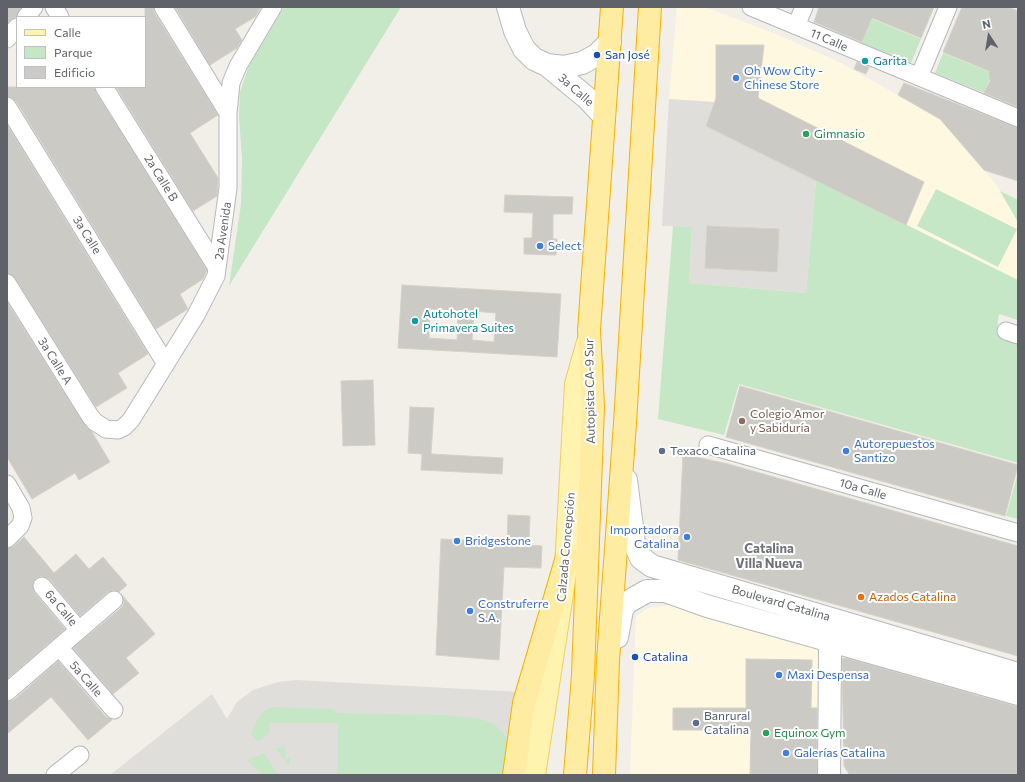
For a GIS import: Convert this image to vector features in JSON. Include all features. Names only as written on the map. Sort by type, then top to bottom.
[{"type":"highway","name":"Autopista CA-9 Sur","points":[[575,775],[583,675],[592,406],[588,342],[612,7]]},
{"type":"highway","points":[[604,775],[608,660],[650,7]]},
{"type":"highway","points":[[514,775],[524,703],[567,557]]},
{"type":"main road","name":"3a Calle","points":[[508,7],[515,31],[524,49],[534,59],[547,65],[587,98],[604,116]]},
{"type":"main road","name":"3a Calle","points":[[547,65],[564,67],[582,63],[597,55],[610,42]]},
{"type":"main road","name":"Calzada Concepción","points":[[534,775],[567,557],[576,384],[588,342]]},
{"type":"main road","name":"Boulevard Catalina","points":[[622,461],[634,543],[641,558],[646,563],[658,568],[837,620],[929,659],[1018,694]]},
{"type":"main road","name":"Boulevard Catalina","points":[[608,660],[617,639],[622,610],[626,603],[647,591],[672,593],[707,606],[832,641],[1018,674]]},
{"type":"main road","points":[[829,775],[832,641],[837,620]]},
{"type":"street","points":[[27,16],[34,7]]},
{"type":"street","points":[[54,7],[59,16]]},
{"type":"street","points":[[163,7],[228,113]]},
{"type":"street","name":"2a Avenida","points":[[112,430],[124,427],[131,420],[209,292],[217,268],[228,188],[228,113],[232,83],[238,66],[273,7]]},
{"type":"street","name":"11 Calle","points":[[751,7],[1018,118]]},
{"type":"street","points":[[796,26],[804,7]]},
{"type":"street","points":[[919,77],[948,7]]},
{"type":"street","points":[[7,39],[16,28]]},
{"type":"street","points":[[199,66],[209,73],[219,77],[230,75],[238,66]]},
{"type":"street","name":"2a Calle B","points":[[105,88],[217,268]]},
{"type":"street","name":"3a Calle","points":[[7,106],[166,364]]},
{"type":"street","name":"3a Calle A","points":[[7,283],[90,416],[101,426],[112,430]]},
{"type":"street","name":"10a Calle","points":[[708,445],[1018,533]]},
{"type":"street","points":[[7,484],[21,508],[23,518],[20,526],[7,539]]},
{"type":"street","name":"6a Calle","points":[[42,586],[79,630]]},
{"type":"street","points":[[10,684],[59,648],[114,600]]},
{"type":"street","name":"5a Calle","points":[[59,648],[114,710]]},
{"type":"street","points":[[55,775],[80,754]]},
{"type":"shaded area","points":[[677,7],[705,7],[781,36],[841,63],[940,119],[996,184],[1018,222],[1018,280],[706,126],[714,102],[669,99]]},
{"type":"shaded area","points":[[669,99],[714,102],[706,126],[816,180],[806,293],[689,283],[692,227],[662,226]]},
{"type":"shaded area","points":[[670,605],[684,607],[821,647],[822,775],[630,775],[636,617],[646,609]]},
{"type":"shaded area","points":[[296,680],[521,692],[504,775],[110,775],[212,694],[227,719],[237,702],[253,690],[278,682]]},
{"type":"green space","points":[[284,7],[401,7],[229,286],[241,204],[242,158],[239,117],[240,92],[248,68]]},
{"type":"green space","points":[[872,19],[921,39],[911,63],[907,65],[861,45]]},
{"type":"green space","points":[[943,53],[992,73],[984,93],[935,73]]},
{"type":"green space","points":[[816,180],[1018,280],[1018,320],[999,314],[997,326],[1018,333],[1018,463],[739,384],[724,435],[658,419],[673,226],[692,227],[689,283],[806,293]]},
{"type":"green space","points":[[936,189],[1017,229],[998,267],[917,226]]},
{"type":"green space","points":[[1000,191],[1018,200],[1018,222]]},
{"type":"green space","points":[[1018,473],[1018,519],[1006,516]]},
{"type":"green space","points":[[272,707],[332,709],[338,713],[445,715],[480,719],[493,723],[505,735],[509,751],[504,775],[337,775],[338,723],[269,723],[269,733],[261,740],[256,740],[251,734],[257,720],[263,712]]},
{"type":"green space","points":[[285,747],[285,758],[290,758],[289,766],[276,748]]},
{"type":"green space","points":[[264,753],[278,775],[263,775],[247,761]]},
{"type":"building","points":[[7,7],[21,7],[16,17],[7,23]]},
{"type":"building","points":[[145,7],[153,7],[154,12],[218,115],[190,133],[218,178],[217,196],[193,211],[117,88],[146,88]]},
{"type":"building","points":[[175,7],[261,7],[255,17],[235,29],[242,40],[237,48],[210,65]]},
{"type":"building","points":[[819,7],[934,7],[921,38],[872,18],[862,42],[814,22]]},
{"type":"building","points":[[962,7],[1008,7],[1018,11],[1018,107],[984,93],[990,81],[989,71],[943,52]]},
{"type":"building","points":[[716,45],[764,45],[758,98],[924,182],[906,225],[706,126],[716,98]]},
{"type":"building","points":[[857,62],[869,67],[866,74],[854,69]]},
{"type":"building","points":[[904,83],[1018,128],[1018,181],[984,170],[940,119],[898,95]]},
{"type":"building","points":[[7,87],[94,88],[207,270],[203,279],[180,294],[188,309],[156,329],[16,101],[7,96]]},
{"type":"building","points":[[7,125],[148,354],[118,373],[127,388],[96,407],[15,278],[7,273]]},
{"type":"building","points":[[505,195],[573,197],[572,214],[553,214],[553,239],[557,239],[556,255],[524,254],[524,238],[532,238],[533,213],[504,212]]},
{"type":"building","points":[[707,226],[779,229],[777,272],[705,268]]},
{"type":"building","name":"Autohotel Primavera Suites","points":[[402,285],[561,294],[557,357],[398,348]],"holes":[[[430,309],[458,311],[457,340],[429,338]],[[474,311],[496,313],[494,342],[472,340]]]},
{"type":"building","points":[[7,302],[82,421],[92,432],[110,462],[79,480],[75,473],[32,499],[7,457]]},
{"type":"building","points":[[373,380],[375,445],[343,446],[341,381]]},
{"type":"building","points":[[740,386],[1018,465],[1005,516],[726,437]]},
{"type":"building","points":[[410,407],[434,408],[431,454],[503,458],[502,474],[421,470],[422,454],[408,453]]},
{"type":"building","points":[[683,454],[728,464],[1018,546],[1018,656],[678,560]]},
{"type":"building","name":"Construferre S.A.","points":[[508,515],[530,516],[529,545],[542,546],[541,568],[504,567],[499,660],[436,655],[441,539],[507,542]]},
{"type":"building","points":[[24,537],[54,573],[76,554],[89,569],[103,557],[127,585],[119,592],[113,590],[108,592],[80,616],[49,579],[41,576],[36,578],[33,583],[34,592],[65,629],[7,679],[7,549],[14,546]]},
{"type":"building","points":[[123,596],[155,634],[126,658],[139,673],[113,694],[73,648],[121,608],[124,603]]},
{"type":"building","points":[[846,658],[1018,707],[1018,775],[849,774],[844,766],[842,659]]},
{"type":"building","name":"Galerías Catalina","points":[[746,659],[812,660],[811,708],[817,708],[817,775],[750,775],[751,730],[673,730],[673,708],[746,708]]},
{"type":"building","points":[[58,661],[106,717],[112,720],[88,740],[51,697],[7,734],[7,702],[14,700]]},
{"type":"place","name":"San José","points":[[597,55]]},
{"type":"place","name":"Garita","points":[[865,61]]},
{"type":"place","name":"Oh Wow City - Chinese Store","points":[[736,78]]},
{"type":"place","name":"Gimnasio","points":[[806,134]]},
{"type":"place","name":"Select","points":[[540,246]]},
{"type":"place","name":"Autohotel Primavera Suites","points":[[415,321]]},
{"type":"place","name":"Colegio Amor y Sabiduría","points":[[742,421]]},
{"type":"place","name":"Texaco Catalina","points":[[662,451]]},
{"type":"place","name":"Autorepuestos Santizo","points":[[846,451]]},
{"type":"place","name":"Importadora Catalina","points":[[687,537]]},
{"type":"place","name":"Bridgestone","points":[[457,541]]},
{"type":"place","name":"Azados Catalina","points":[[861,597]]},
{"type":"place","name":"Construferre S.A.","points":[[470,611]]},
{"type":"place","name":"Catalina","points":[[635,657]]},
{"type":"place","name":"Maxi Despensa","points":[[779,675]]},
{"type":"place","name":"Banrural Catalina","points":[[696,723]]},
{"type":"place","name":"Equinox Gym","points":[[766,733]]},
{"type":"place","name":"Galerías Catalina","points":[[786,753]]},
{"type":"district","name":"Catalina Villa Nueva","points":[[769,556]]}]
